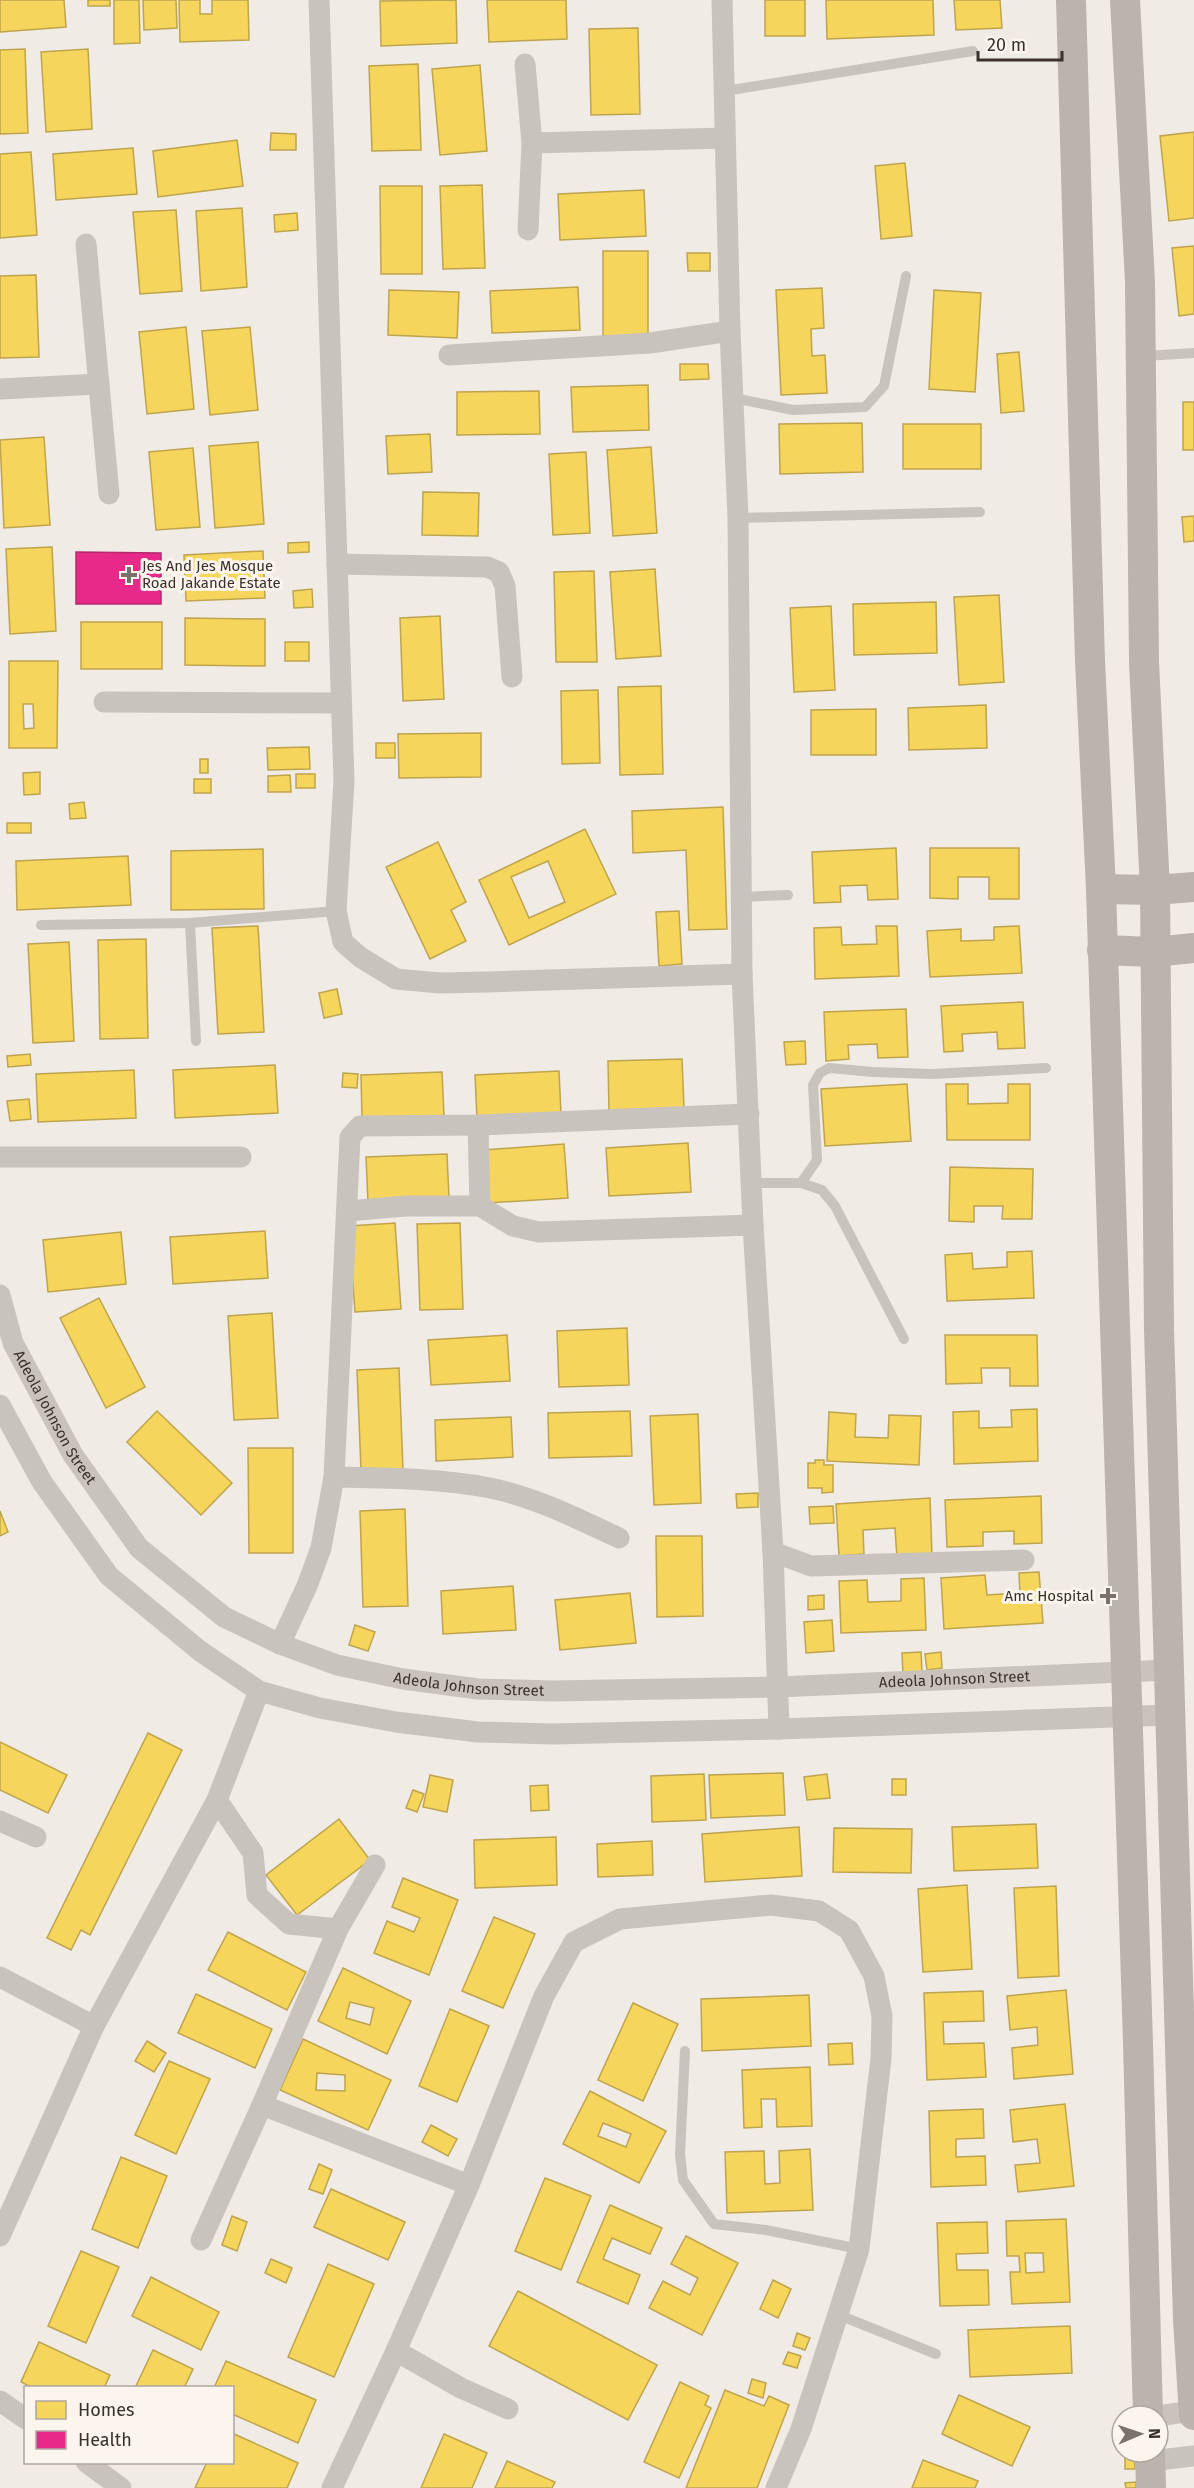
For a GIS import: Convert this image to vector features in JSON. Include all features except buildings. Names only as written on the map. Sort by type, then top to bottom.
[{"type":"street","points":[[319,0],[344,781],[336,911],[343,942],[360,957],[396,979],[479,982],[742,974]]},
{"type":"street","points":[[722,0],[730,331],[738,519],[742,974],[753,1226],[773,1552],[779,1729]]},
{"type":"street","points":[[1071,0],[1090,661],[1101,888],[1148,2404]]},
{"type":"street","points":[[1125,0],[1140,282],[1144,662],[1155,890],[1159,1329],[1188,2320],[1194,2413],[1170,2415]]},
{"type":"street","points":[[525,64],[532,143],[528,230]]},
{"type":"street","points":[[532,143],[725,138]]},
{"type":"street","points":[[87,244],[109,494]]},
{"type":"street","points":[[449,355],[650,343],[730,331]]},
{"type":"street","points":[[0,390],[99,384]]},
{"type":"street","points":[[337,564],[487,567],[499,572],[505,586],[512,677]]},
{"type":"street","points":[[104,702],[341,703]]},
{"type":"street","points":[[1101,888],[1155,890],[1194,887]]},
{"type":"street","points":[[1102,950],[1154,952],[1194,948]]},
{"type":"street","points":[[280,1644],[307,1586],[321,1548],[334,1477],[351,1137],[360,1126],[478,1125],[749,1114]]},
{"type":"street","points":[[478,1125],[480,1206]]},
{"type":"street","points":[[0,1157],[241,1156]]},
{"type":"street","points":[[346,1211],[406,1206],[480,1206],[513,1226],[539,1233],[753,1226]]},
{"type":"street","name":"Adeola Johnson Street","points":[[0,1295],[13,1343],[73,1455],[139,1548],[225,1617],[280,1644],[337,1665],[403,1679],[478,1689],[553,1691],[778,1687],[1169,1670]]},
{"type":"street","points":[[0,1405],[42,1482],[109,1576],[200,1651],[259,1691],[320,1708],[396,1722],[478,1732],[552,1734],[779,1729],[1170,1715]]},
{"type":"street","points":[[334,1477],[438,1480],[492,1488],[546,1506],[619,1538]]},
{"type":"street","points":[[773,1552],[811,1566],[1024,1560]]},
{"type":"street","points":[[0,2236],[94,2026],[217,1800],[259,1691]]},
{"type":"street","points":[[217,1800],[253,1853],[257,1895],[289,1924],[338,1929]]},
{"type":"street","points":[[0,1821],[36,1837]]},
{"type":"street","points":[[201,2240],[338,1929],[375,1864]]},
{"type":"street","points":[[332,2488],[396,2351],[469,2185],[544,1996],[574,1942],[620,1918],[771,1905],[819,1911],[849,1930],[874,1976],[882,2016],[881,2058],[859,2249],[801,2429],[776,2488]]},
{"type":"street","points":[[0,1977],[94,2026]]},
{"type":"street","points":[[262,2105],[469,2185]]},
{"type":"street","points":[[396,2351],[461,2388],[508,2409]]},
{"type":"street","points":[[0,2401],[24,2419]]},
{"type":"street","points":[[1150,2467],[1194,2456]]},
{"type":"street","points":[[87,2464],[121,2488]]},
{"type":"lane","points":[[724,90],[973,51]]},
{"type":"lane","points":[[734,398],[793,410],[865,407],[884,386],[906,276]]},
{"type":"lane","points":[[1140,357],[1194,353]]},
{"type":"lane","points":[[738,519],[981,512]]},
{"type":"lane","points":[[741,897],[788,895]]},
{"type":"lane","points":[[41,925],[190,923],[336,911]]},
{"type":"lane","points":[[190,923],[196,1041]]},
{"type":"lane","points":[[801,1183],[817,1160],[813,1085],[820,1073],[829,1068],[932,1074],[1046,1068]]},
{"type":"lane","points":[[751,1183],[801,1183],[822,1190],[835,1206],[904,1339]]},
{"type":"lane","points":[[685,2051],[680,2154],[683,2180],[714,2224],[766,2230],[859,2249]]},
{"type":"lane","points":[[839,2314],[936,2354]]},
{"type":"place","name":"Jes And Jes Mosque Road Jakande Estate","points":[[129,575]]},
{"type":"place","name":"Amc Hospital","points":[[1108,1596]]}]
